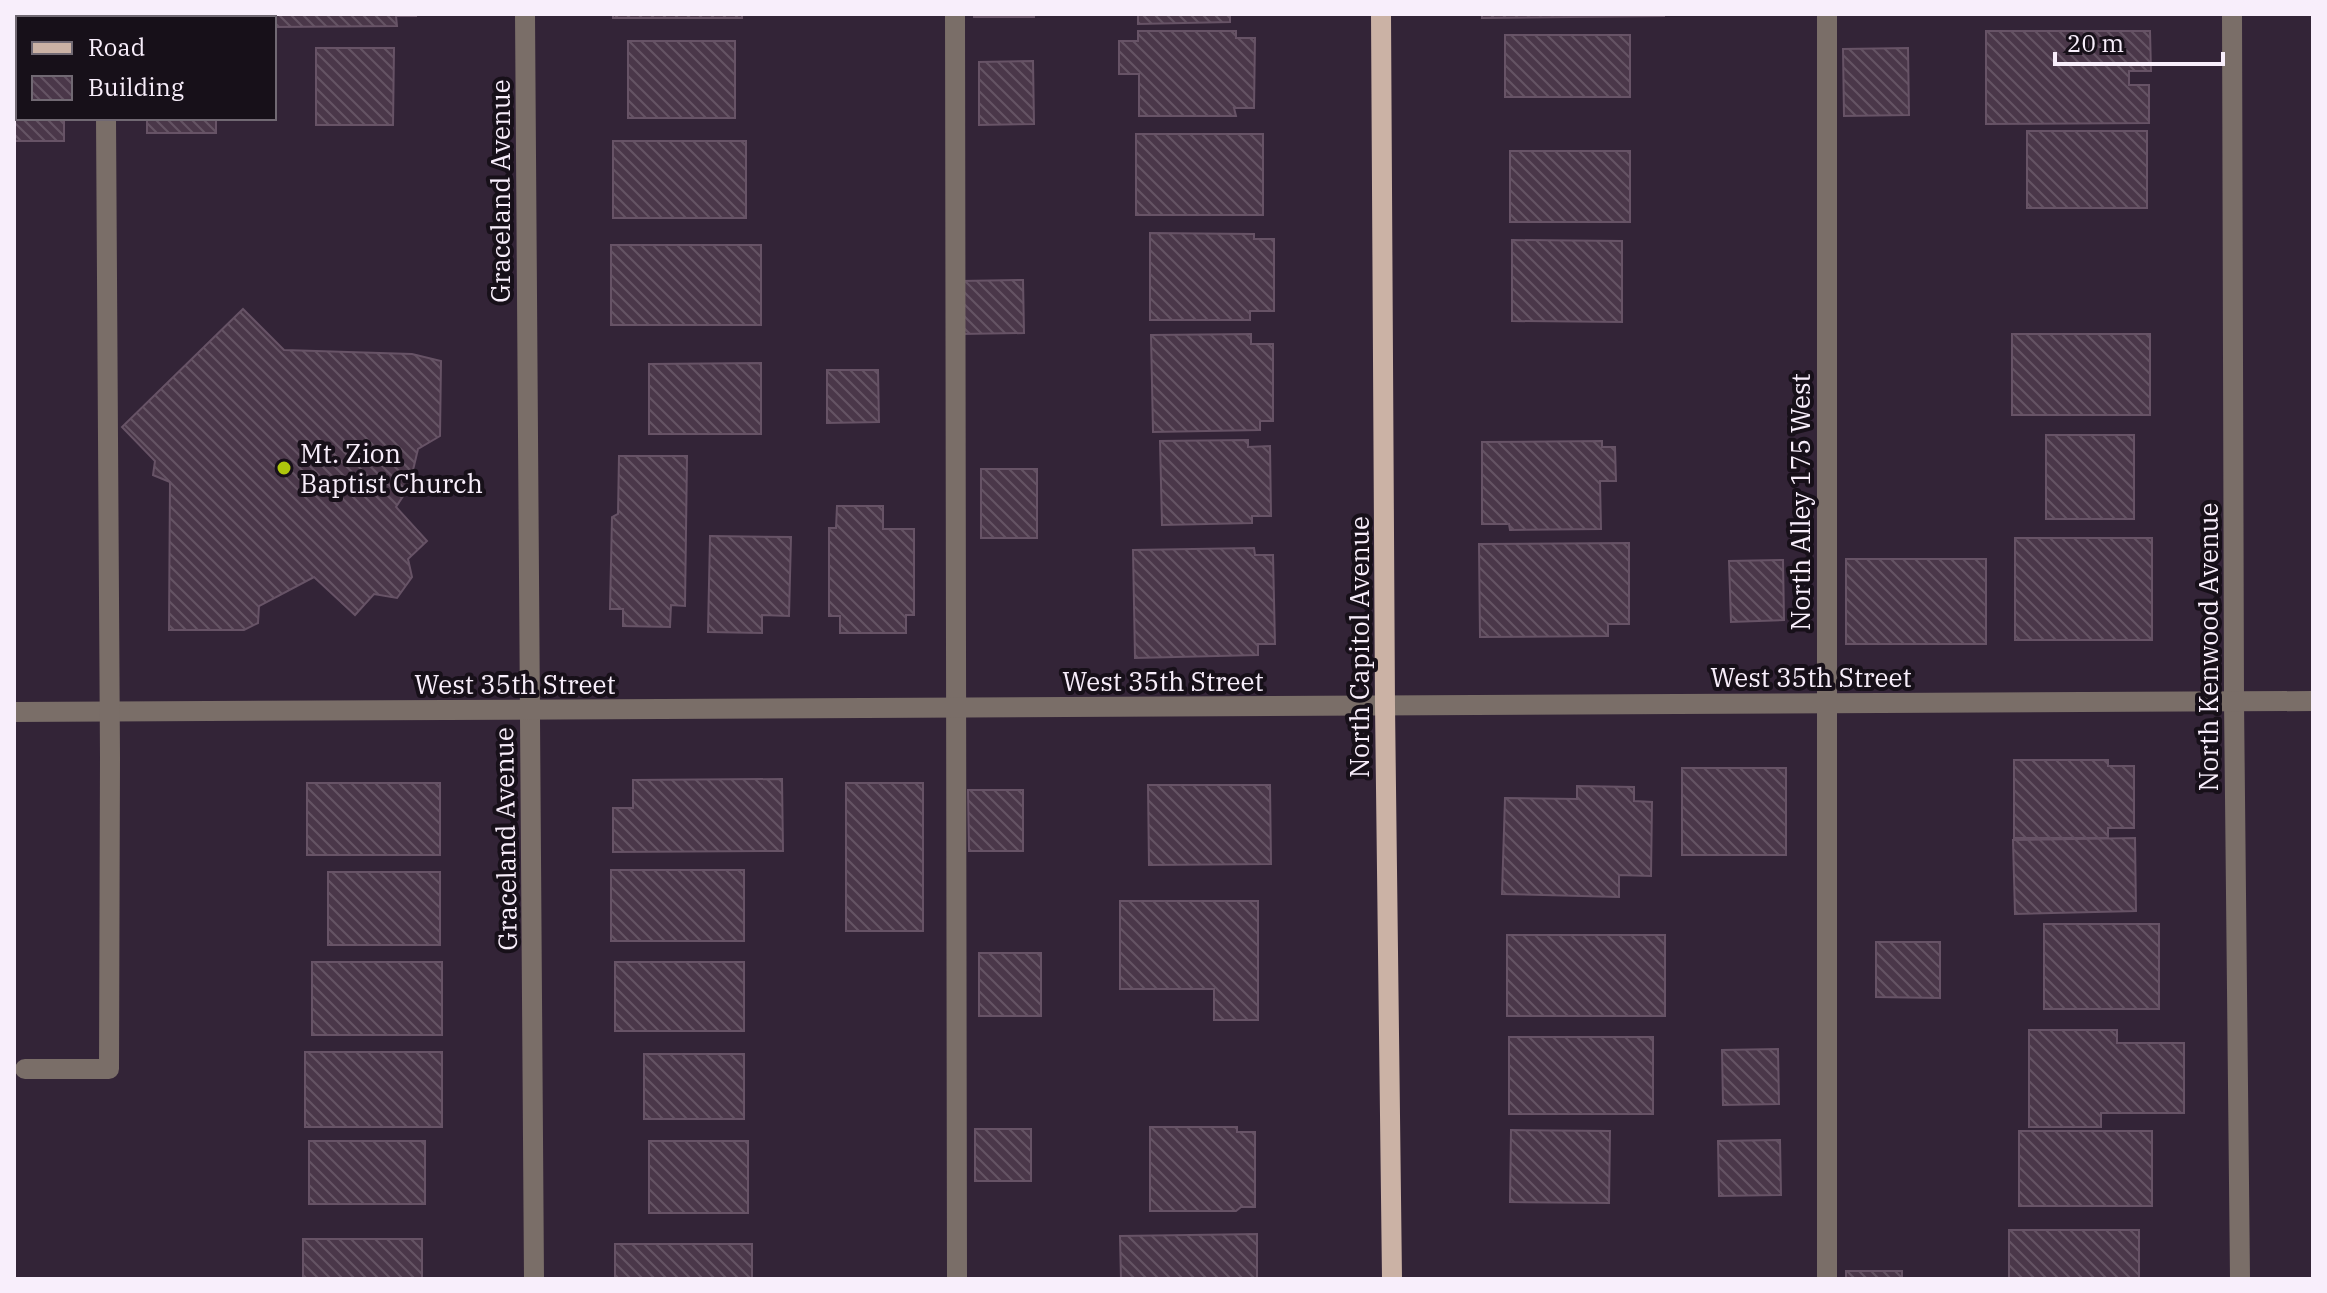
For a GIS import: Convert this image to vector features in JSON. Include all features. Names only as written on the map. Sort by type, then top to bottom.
[{"type":"main road","name":"North Capitol Avenue","points":[[1381,14],[1392,1279]]},
{"type":"street","name":"Graceland Avenue","points":[[525,14],[534,1279]]},
{"type":"street","points":[[955,14],[957,1279]]},
{"type":"street","name":"North Alley 175 West","points":[[1827,14],[1827,1279]]},
{"type":"street","name":"North Kenwood Avenue","points":[[2232,14],[2240,1279]]},
{"type":"street","points":[[25,1069],[109,1069],[106,120]]},
{"type":"street","name":"West 35th Street","points":[[14,712],[2313,701]]},
{"type":"building","points":[[14,14],[64,14],[16,16],[16,120],[64,120],[64,141],[14,141]]},
{"type":"building","points":[[416,14],[396,16],[397,26],[276,27],[276,16],[264,16]]},
{"type":"building","points":[[613,14],[742,14],[742,18],[613,18]]},
{"type":"building","points":[[974,14],[1034,14],[1034,17],[974,17]]},
{"type":"building","points":[[1138,14],[1230,14],[1230,22],[1138,24]]},
{"type":"building","points":[[1482,14],[1664,14],[1664,16],[1482,18]]},
{"type":"building","points":[[1138,31],[1236,31],[1236,38],[1255,38],[1254,108],[1234,108],[1236,116],[1139,116],[1139,74],[1119,74],[1119,41],[1138,41]]},
{"type":"building","points":[[1986,31],[2150,31],[2151,71],[2129,71],[2129,85],[2149,85],[2149,123],[1986,124]]},
{"type":"building","points":[[1505,35],[1630,35],[1630,97],[1505,97]]},
{"type":"building","points":[[628,41],[735,41],[735,118],[628,118]]},
{"type":"building","points":[[316,48],[394,48],[393,125],[316,125]]},
{"type":"building","points":[[1908,48],[1909,115],[1844,116],[1843,49]]},
{"type":"building","points":[[1033,61],[1034,124],[979,125],[979,62]]},
{"type":"building","points":[[147,120],[216,120],[216,133],[147,133]]},
{"type":"building","points":[[2027,131],[2147,131],[2147,208],[2027,208]]},
{"type":"building","points":[[1136,134],[1263,134],[1263,215],[1136,215]]},
{"type":"building","points":[[613,141],[746,141],[746,218],[613,218]]},
{"type":"building","points":[[1510,151],[1630,151],[1630,222],[1510,222]]},
{"type":"building","points":[[1150,233],[1254,234],[1254,239],[1274,239],[1274,311],[1250,311],[1250,320],[1150,320]]},
{"type":"building","points":[[1512,240],[1622,241],[1622,322],[1512,321]]},
{"type":"building","points":[[611,245],[761,245],[761,325],[611,325]]},
{"type":"building","points":[[1023,280],[1024,333],[962,334],[961,281]]},
{"type":"building","name":"Mt. Zion Baptist Church","points":[[243,309],[284,350],[412,354],[441,361],[440,436],[418,449],[409,487],[396,507],[427,541],[408,559],[412,577],[397,598],[374,594],[355,615],[314,577],[259,606],[258,623],[244,630],[169,630],[170,482],[153,475],[155,461],[122,427]]},
{"type":"building","points":[[1251,334],[1251,344],[1273,344],[1273,421],[1260,421],[1260,430],[1153,432],[1151,335]]},
{"type":"building","points":[[2012,334],[2150,334],[2150,415],[2012,415]]},
{"type":"building","points":[[761,363],[761,434],[649,434],[649,364]]},
{"type":"building","points":[[827,370],[878,370],[879,422],[827,423]]},
{"type":"building","points":[[2046,435],[2134,435],[2134,519],[2046,519]]},
{"type":"building","points":[[1248,440],[1248,447],[1270,446],[1271,516],[1252,516],[1252,523],[1162,525],[1160,441]]},
{"type":"building","points":[[1602,441],[1602,447],[1615,447],[1616,481],[1600,481],[1601,529],[1510,530],[1509,524],[1482,524],[1482,442]]},
{"type":"building","points":[[619,456],[687,456],[685,606],[671,605],[670,627],[623,626],[623,609],[610,609],[612,517],[618,514]]},
{"type":"building","points":[[981,469],[1037,469],[1037,538],[981,538]]},
{"type":"building","points":[[837,506],[883,506],[883,529],[914,529],[914,615],[906,615],[906,633],[840,633],[840,616],[829,616],[829,528],[836,528]]},
{"type":"building","points":[[710,536],[791,537],[789,616],[762,615],[762,633],[708,632]]},
{"type":"building","points":[[2015,538],[2152,538],[2152,640],[2015,640]]},
{"type":"building","points":[[1629,543],[1629,624],[1608,624],[1608,636],[1480,637],[1479,544]]},
{"type":"building","points":[[1254,548],[1255,555],[1273,555],[1275,644],[1258,644],[1258,655],[1135,658],[1133,550]]},
{"type":"building","points":[[1846,559],[1986,559],[1986,644],[1846,644]]},
{"type":"building","points":[[1783,560],[1784,620],[1731,622],[1729,561]]},
{"type":"building","points":[[2014,760],[2108,760],[2108,766],[2134,766],[2134,828],[2108,828],[2108,838],[2014,838]]},
{"type":"building","points":[[1682,768],[1786,768],[1786,855],[1682,855]]},
{"type":"building","points":[[782,779],[783,851],[613,852],[613,808],[633,808],[633,780]]},
{"type":"building","points":[[307,783],[440,783],[440,855],[307,855]]},
{"type":"building","points":[[846,783],[923,783],[923,931],[846,931]]},
{"type":"building","points":[[1148,785],[1270,785],[1271,864],[1149,865]]},
{"type":"building","points":[[1577,786],[1634,787],[1634,801],[1652,802],[1651,876],[1619,875],[1619,897],[1502,894],[1505,798],[1577,799]]},
{"type":"building","points":[[968,790],[1023,790],[1023,851],[969,851]]},
{"type":"building","points":[[2135,838],[2136,911],[2015,914],[2013,840]]},
{"type":"building","points":[[611,870],[744,870],[744,941],[611,941]]},
{"type":"building","points":[[328,872],[440,872],[440,945],[328,945]]},
{"type":"building","points":[[1120,901],[1258,901],[1258,1020],[1214,1020],[1214,989],[1120,989]]},
{"type":"building","points":[[2044,924],[2159,924],[2159,1009],[2044,1009]]},
{"type":"building","points":[[1507,935],[1665,935],[1665,1016],[1507,1016]]},
{"type":"building","points":[[1876,942],[1940,942],[1940,998],[1876,997]]},
{"type":"building","points":[[979,953],[1041,953],[1041,1016],[979,1016]]},
{"type":"building","points":[[312,962],[442,962],[442,1035],[312,1035]]},
{"type":"building","points":[[615,962],[744,962],[744,1031],[615,1031]]},
{"type":"building","points":[[2029,1030],[2117,1030],[2117,1043],[2184,1043],[2184,1113],[2101,1113],[2101,1127],[2029,1127]]},
{"type":"building","points":[[1509,1037],[1653,1037],[1653,1114],[1509,1114]]},
{"type":"building","points":[[1778,1049],[1779,1104],[1723,1105],[1722,1050]]},
{"type":"building","points":[[305,1052],[442,1052],[442,1127],[305,1127]]},
{"type":"building","points":[[644,1054],[744,1054],[744,1119],[644,1119]]},
{"type":"building","points":[[1150,1127],[1237,1127],[1237,1132],[1255,1132],[1255,1207],[1241,1207],[1236,1211],[1150,1211]]},
{"type":"building","points":[[975,1129],[1031,1129],[1031,1181],[975,1181]]},
{"type":"building","points":[[1511,1130],[1610,1131],[1609,1203],[1510,1202]]},
{"type":"building","points":[[2019,1131],[2152,1131],[2152,1206],[2019,1206]]},
{"type":"building","points":[[1780,1140],[1781,1195],[1719,1196],[1718,1141]]},
{"type":"building","points":[[309,1141],[425,1141],[425,1204],[309,1204]]},
{"type":"building","points":[[649,1141],[748,1141],[748,1213],[649,1213]]},
{"type":"building","points":[[2009,1230],[2139,1230],[2139,1279],[2009,1279]]},
{"type":"building","points":[[1257,1234],[1257,1279],[1121,1279],[1120,1236]]},
{"type":"building","points":[[303,1239],[422,1239],[422,1279],[303,1279]]},
{"type":"building","points":[[615,1244],[752,1244],[752,1279],[615,1279]]},
{"type":"building","points":[[1846,1271],[1902,1271],[1902,1279],[1846,1279]]},
{"type":"place","name":"Mt. Zion Baptist Church","points":[[284,468]]}]
